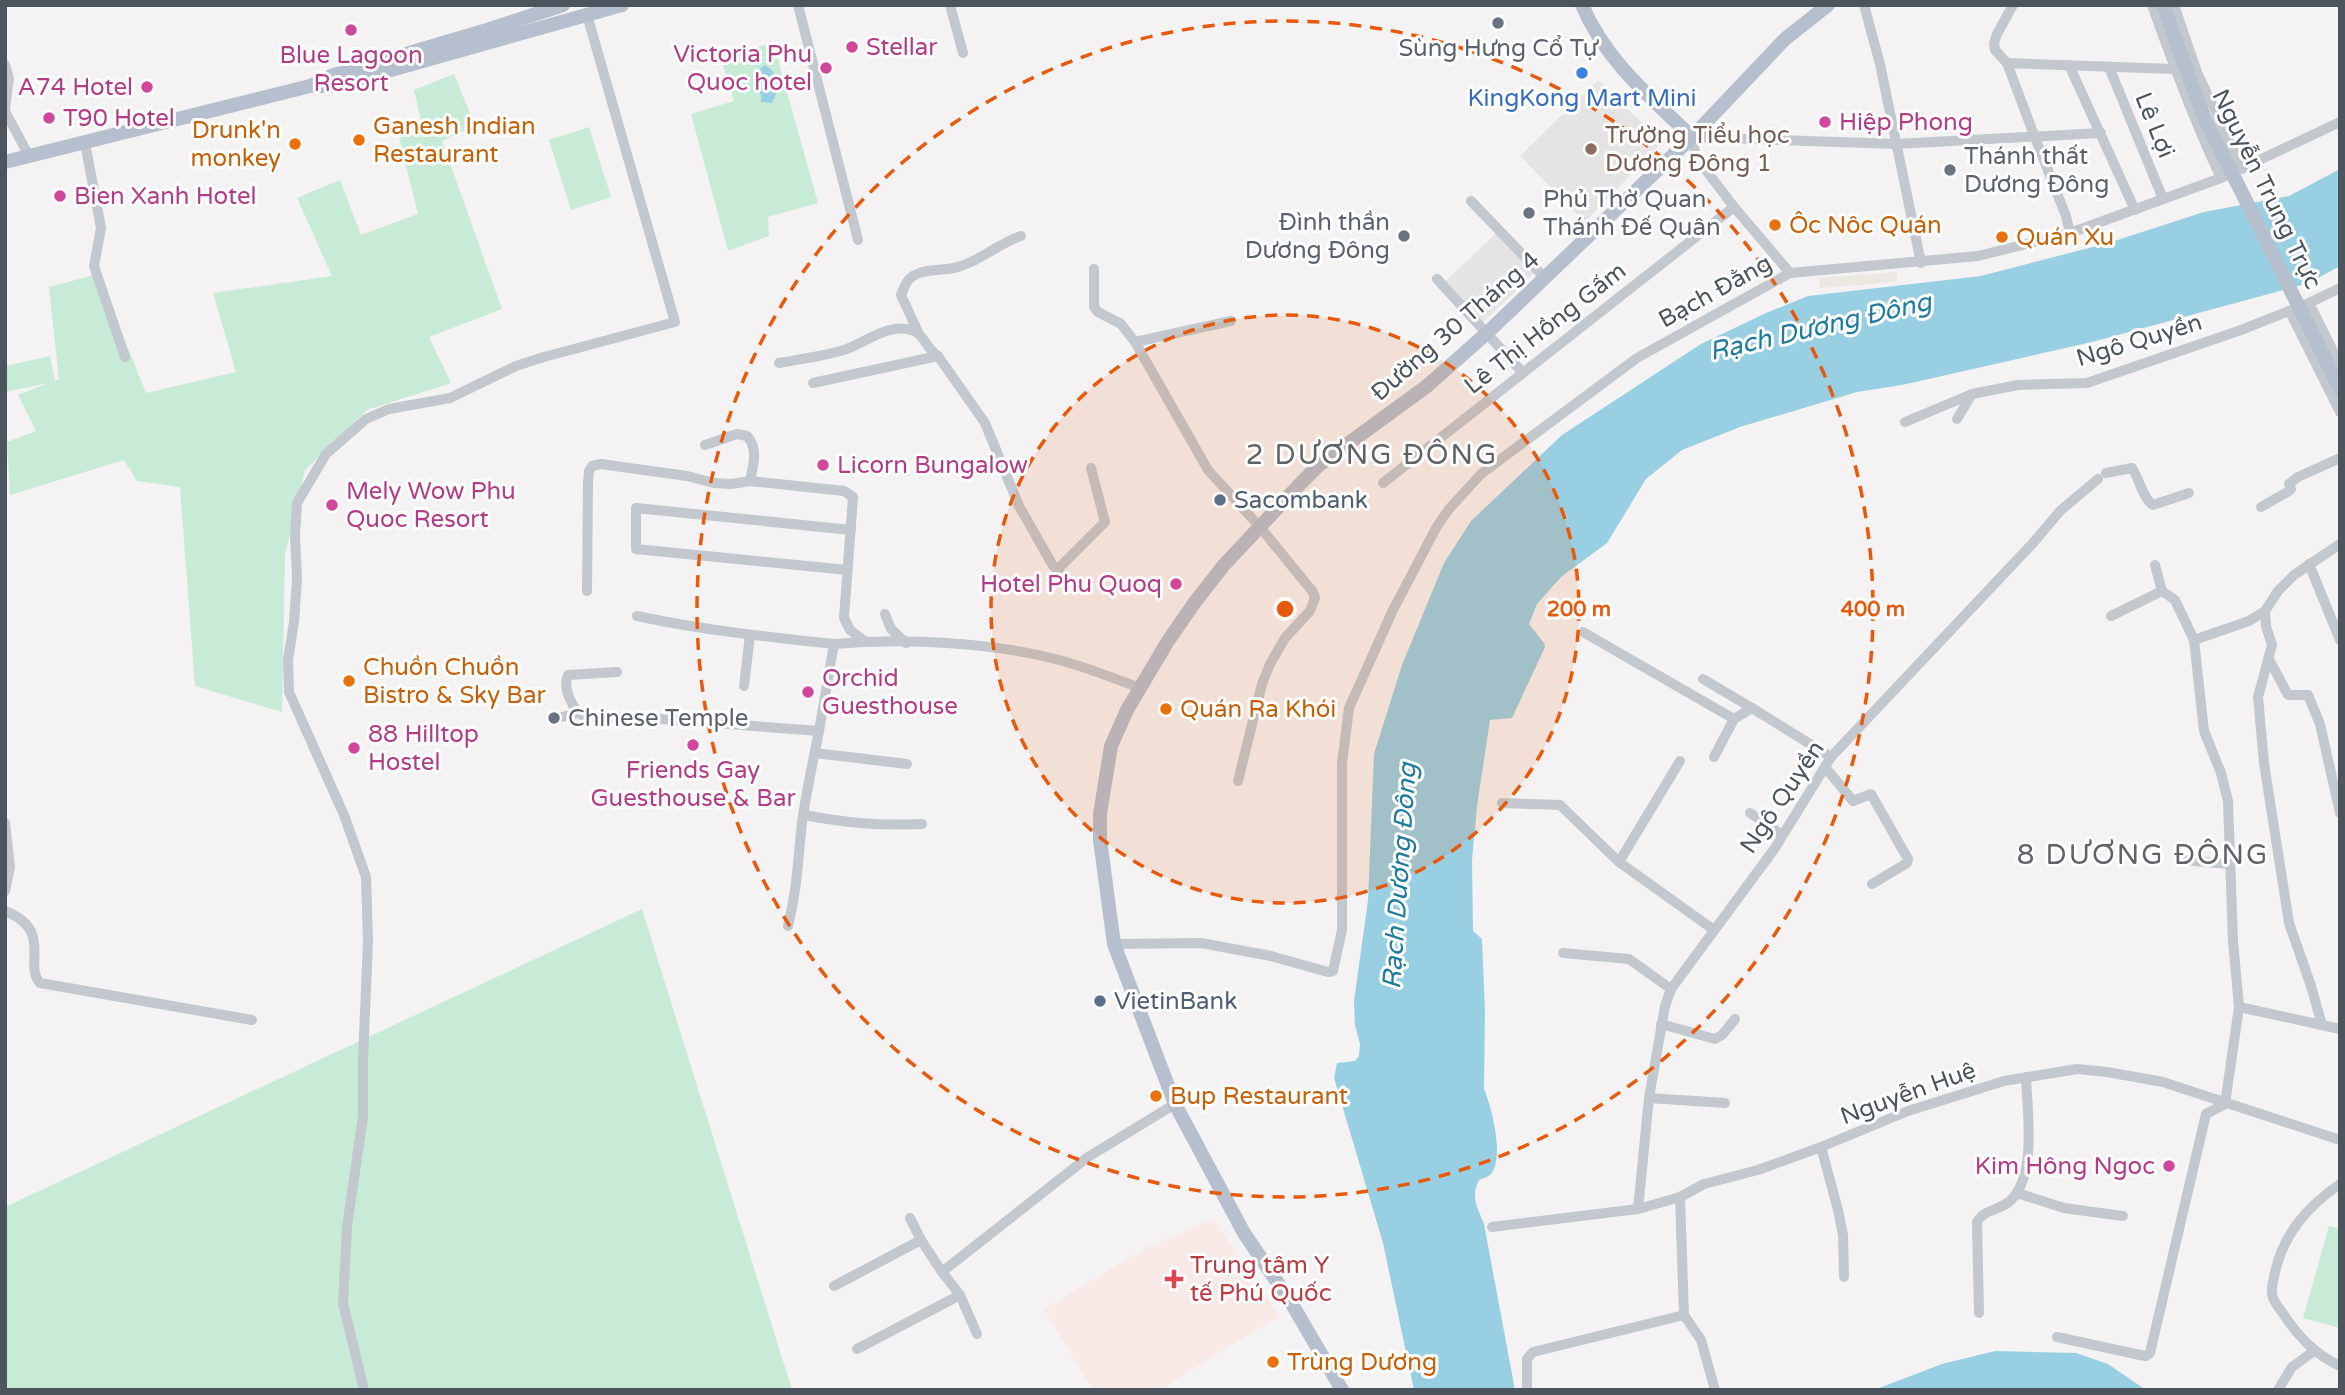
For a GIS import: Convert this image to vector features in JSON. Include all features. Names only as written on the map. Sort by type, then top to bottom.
[{"type":"main road","points":[[489,36],[563,5]]},
{"type":"main road","points":[[5,162],[310,86],[331,76],[622,5]]},
{"type":"main road","points":[[1582,5],[1589,22],[1612,58],[1692,137]]},
{"type":"main road","name":"Đường 30 Tháng 4","points":[[1342,1390],[1292,1304],[1244,1233],[1175,1104],[1114,944],[1100,840],[1100,814],[1111,746],[1140,688],[1195,601],[1224,565],[1319,465],[1418,393],[1487,333],[1692,137],[1784,39],[1828,5]]},
{"type":"main road","name":"Nguyễn Trung Trực","points":[[2164,5],[2204,117],[2340,389]]},
{"type":"street","points":[[798,5],[858,240]]},
{"type":"street","points":[[950,5],[963,53]]},
{"type":"street","points":[[1864,5],[1880,64],[1921,263]]},
{"type":"street","points":[[2013,5],[1994,43],[1995,50],[2007,63],[2066,216],[2070,233]]},
{"type":"street","name":"Nguyễn Trung Trực","points":[[2152,5],[2199,132],[2221,178]]},
{"type":"street","points":[[2174,5],[2197,72],[2242,169]]},
{"type":"street","points":[[364,1390],[343,1303],[347,1227],[363,1116],[368,941],[366,877],[344,815],[289,692],[288,660],[297,578],[297,503],[326,454],[366,419],[389,410],[450,398],[516,366],[544,357],[675,322],[587,15]]},
{"type":"street","points":[[2007,63],[2174,69]]},
{"type":"street","points":[[5,65],[9,78],[5,110],[29,156]]},
{"type":"street","points":[[2069,65],[2136,210]]},
{"type":"street","name":"Lê Lợi","points":[[2109,67],[2163,200]]},
{"type":"street","name":"Bạch Đằng","points":[[1114,944],[1201,943],[1333,971],[1342,930],[1342,763],[1349,708],[1392,612],[1448,509],[1481,474],[1637,358],[1790,273],[1978,257],[2070,233],[2221,178],[2340,122]]},
{"type":"street","points":[[1790,273],[1696,157],[1692,137],[1896,144],[2034,135],[2101,134]]},
{"type":"street","points":[[85,143],[101,228],[94,266],[125,357]]},
{"type":"street","points":[[1471,201],[1545,278]]},
{"type":"street","name":"Lê Thị Hồng Gấm","points":[[1383,483],[1734,206]]},
{"type":"street","points":[[1021,236],[1008,240],[962,266],[915,275],[907,281],[901,295],[930,351],[937,356],[985,424],[1019,506],[1035,536],[1066,581]]},
{"type":"street","points":[[1094,269],[1094,307],[1121,324],[1135,342],[1208,470],[1260,527],[1315,598],[1310,611],[1285,638],[1270,664],[1262,684],[1238,781]]},
{"type":"street","points":[[1437,279],[1523,373]]},
{"type":"street","name":"Ngô Quyền","points":[[1905,422],[1972,394],[2018,385],[2087,383],[2290,312],[2340,288]]},
{"type":"street","name":"Nguyễn Trung Trực","points":[[2309,303],[2340,365]]},
{"type":"street","name":"Nguyễn Trung Trực","points":[[2290,312],[2340,412]]},
{"type":"street","points":[[1135,342],[1231,321]]},
{"type":"street","points":[[779,363],[845,349],[896,328],[918,332]]},
{"type":"street","points":[[813,383],[937,356]]},
{"type":"street","points":[[1957,419],[1972,394]]},
{"type":"street","points":[[705,445],[737,434],[747,436],[755,452],[750,481]]},
{"type":"street","points":[[2261,506],[2289,491],[2290,484],[2298,477],[2340,458]]},
{"type":"street","points":[[587,591],[588,483],[592,466],[601,464],[687,476],[714,483],[750,481],[844,491],[853,497],[844,618],[850,630],[866,642]]},
{"type":"street","points":[[1057,570],[1105,522],[1091,468]]},
{"type":"street","name":"Ngô Quyền","points":[[1638,1209],[1649,1098],[1661,1024],[1671,989],[1782,835],[1828,762],[2060,511],[2102,476],[2132,468],[2140,480],[2147,501],[2153,505],[2189,493]]},
{"type":"street","points":[[847,569],[636,549],[636,508],[850,530]]},
{"type":"street","points":[[2194,640],[2249,621],[2265,611],[2286,582],[2340,544]]},
{"type":"street","points":[[2309,564],[2340,640]]},
{"type":"street","points":[[2057,1337],[2140,1355],[2146,1356],[2150,1353],[2206,1114],[2225,1104],[2239,1007],[2227,793],[2204,731],[2194,640],[2175,600],[2162,590],[2155,565]]},
{"type":"street","points":[[2111,616],[2162,590]]},
{"type":"street","points":[[2265,611],[2272,645],[2258,697],[2264,763],[2289,923],[2322,1025]]},
{"type":"street","points":[[885,614],[891,629],[906,643]]},
{"type":"street","points":[[637,616],[750,635],[834,644],[906,643],[998,649],[1058,660],[1140,688]]},
{"type":"street","points":[[1583,632],[1734,719]]},
{"type":"street","points":[[744,687],[750,635]]},
{"type":"street","points":[[788,926],[834,644]]},
{"type":"street","points":[[2269,659],[2288,695],[2308,695],[2320,724],[2337,789],[2340,813]]},
{"type":"street","points":[[617,672],[568,675],[565,682],[578,713],[586,717],[648,718],[819,731]]},
{"type":"street","points":[[1703,679],[1752,708],[1828,762],[1853,801],[1871,794],[1908,859],[1907,863],[1872,884]]},
{"type":"street","points":[[1714,757],[1734,719],[1752,708]]},
{"type":"street","points":[[558,719],[578,713]]},
{"type":"street","points":[[815,753],[907,764]]},
{"type":"street","points":[[1619,862],[1680,761]]},
{"type":"street","points":[[1502,803],[1560,805],[1619,862],[1714,930]]},
{"type":"street","points":[[1750,813],[1782,835]]},
{"type":"street","points":[[804,815],[881,826],[922,824]]},
{"type":"street","points":[[5,823],[10,867],[5,891]]},
{"type":"street","points":[[2182,860],[2230,864]]},
{"type":"street","points":[[5,911],[18,915],[34,938],[35,976],[40,983],[252,1020]]},
{"type":"street","points":[[1563,953],[1629,959],[1671,989]]},
{"type":"street","points":[[2239,1007],[2340,1028]]},
{"type":"street","points":[[1661,1024],[1715,1039],[1722,1035],[1735,1019]]},
{"type":"street","name":"Nguyễn Huệ","points":[[1492,1227],[1638,1209],[1679,1197],[1704,1184],[1758,1170],[1908,1111],[2004,1081],[2077,1069],[2163,1083],[2340,1140]]},
{"type":"street","points":[[1979,1312],[1977,1223],[1986,1211],[2003,1207],[2017,1193],[2025,1172],[2026,1077]]},
{"type":"street","points":[[1649,1098],[1725,1103]]},
{"type":"street","points":[[942,1272],[1088,1157],[1175,1104]]},
{"type":"street","points":[[1821,1147],[1843,1236],[1844,1277]]},
{"type":"street","points":[[2340,1184],[2320,1197],[2304,1213],[2279,1256],[2272,1293],[2274,1301],[2291,1326],[2314,1350],[2340,1366]]},
{"type":"street","points":[[2017,1193],[2064,1208],[2123,1216]]},
{"type":"street","points":[[1679,1197],[1684,1315],[1701,1340],[1716,1390]]},
{"type":"street","points":[[911,1218],[921,1240],[960,1295],[977,1334]]},
{"type":"street","points":[[834,1286],[921,1240]]},
{"type":"street","points":[[857,1349],[960,1295]]},
{"type":"street","points":[[1527,1387],[1527,1359],[1533,1352],[1684,1315]]},
{"type":"street","points":[[2278,1390],[2292,1367],[2314,1350]]},
{"type":"shaded area","name":"Trường Tiểu học Dương Đông 1","points":[[1598,80],[1662,142],[1585,222],[1520,156]]},
{"type":"shaded area","points":[[1498,231],[1536,271],[1482,323],[1444,283]]},
{"type":"shaded area","points":[[1897,272],[1897,282],[1820,288],[1819,278]]},
{"type":"shaded area","name":"Trung tâm Y tế Phú Quốc","points":[[1214,1219],[1279,1316],[1159,1390],[1093,1390],[1044,1309],[1144,1249]]},
{"type":"green space","points":[[773,42],[818,203],[768,217],[769,236],[728,251],[691,114],[734,101],[721,59]]},
{"type":"green space","points":[[454,74],[475,126],[442,141],[502,309],[429,337],[451,383],[367,410],[305,470],[285,555],[282,712],[195,686],[180,487],[137,481],[124,460],[10,495],[7,442],[36,431],[18,395],[48,383],[5,392],[5,366],[50,356],[55,380],[59,380],[49,287],[98,274],[146,393],[236,372],[213,293],[332,276],[297,198],[340,180],[361,235],[418,214],[399,137],[422,125],[414,90]]},
{"type":"green space","points":[[589,127],[611,197],[571,210],[549,140]]},
{"type":"green space","points":[[642,909],[792,1390],[5,1390],[5,1207]]},
{"type":"green space","points":[[2329,1226],[2340,1229],[2340,1328],[2303,1318]]},
{"type":"water","points":[[765,65],[774,74],[770,84],[777,92],[772,103],[761,102],[754,79],[756,71]]},
{"type":"water","name":"Rạch Dương Đông","points":[[2340,169],[2340,266],[2309,283],[2092,342],[1902,385],[1857,392],[1740,427],[1682,450],[1646,479],[1607,543],[1561,577],[1537,604],[1529,624],[1545,647],[1512,718],[1490,720],[1472,860],[1473,931],[1482,939],[1484,1089],[1497,1142],[1493,1171],[1479,1180],[1475,1198],[1484,1224],[1515,1390],[1414,1390],[1383,1243],[1334,1078],[1337,1063],[1355,1061],[1359,1056],[1354,1001],[1368,900],[1374,754],[1402,665],[1444,563],[1471,521],[1562,435],[1701,344],[1766,313],[1808,296],[1981,276],[2108,243],[2204,212],[2289,196]]},
{"type":"water","points":[[1995,1351],[2076,1353],[2108,1364],[2146,1390],[1874,1390],[1942,1364]]},
{"type":"place","name":"Sùng Hưng Cổ Tự","points":[[1498,23]]},
{"type":"place","name":"Blue Lagoon Resort","points":[[351,30]]},
{"type":"place","name":"Stellar","points":[[852,47]]},
{"type":"place","name":"Victoria Phu Quoc hotel","points":[[826,68]]},
{"type":"place","name":"KingKong Mart Mini","points":[[1582,73]]},
{"type":"place","name":"A74 Hotel","points":[[147,87]]},
{"type":"place","name":"T90 Hotel","points":[[49,118]]},
{"type":"place","name":"Hiệp Phong","points":[[1825,122]]},
{"type":"place","name":"Ganesh Indian Restaurant","points":[[359,140]]},
{"type":"place","name":"Drunk'n monkey","points":[[295,144]]},
{"type":"place","name":"Trường Tiểu học Dương Đông 1","points":[[1591,149]]},
{"type":"place","name":"Thánh thất Dương Đông","points":[[1950,170]]},
{"type":"place","name":"Bien Xanh Hotel","points":[[60,196]]},
{"type":"place","name":"Phủ Thờ Quan Thánh Đế Quân","points":[[1529,213]]},
{"type":"place","name":"Ôc Nôc Quán","points":[[1775,225]]},
{"type":"place","name":"Đình thần Dương Đông","points":[[1404,236]]},
{"type":"place","name":"Quán Xu","points":[[2002,237]]},
{"type":"place","name":"Licorn Bungalow","points":[[823,465]]},
{"type":"place","name":"Sacombank","points":[[1220,500]]},
{"type":"place","name":"Mely Wow Phu Quoc Resort","points":[[332,505]]},
{"type":"place","name":"Hotel Phu Quoq","points":[[1176,584]]},
{"type":"place","name":"Chuồn Chuồn Bistro & Sky Bar","points":[[349,681]]},
{"type":"place","name":"Orchid Guesthouse","points":[[808,692]]},
{"type":"place","name":"Quán Ra Khói","points":[[1166,709]]},
{"type":"place","name":"Chinese Temple","points":[[554,718]]},
{"type":"place","name":"Friends Gay Guesthouse & Bar","points":[[693,745]]},
{"type":"place","name":"88 Hilltop Hostel","points":[[354,748]]},
{"type":"place","name":"VietinBank","points":[[1100,1001]]},
{"type":"place","name":"Bup Restaurant","points":[[1156,1096]]},
{"type":"place","name":"Kim Hông Ngoc","points":[[2169,1166]]},
{"type":"place","name":"Trung tâm Y tế Phú Quốc","points":[[1174,1279]]},
{"type":"place","name":"Trùng Dương","points":[[1273,1362]]},
{"type":"district","name":"2 DƯƠNG ĐÔNG","points":[[1372,454]]},
{"type":"district","name":"8 DƯƠNG ĐÔNG","points":[[2143,854]]}]
